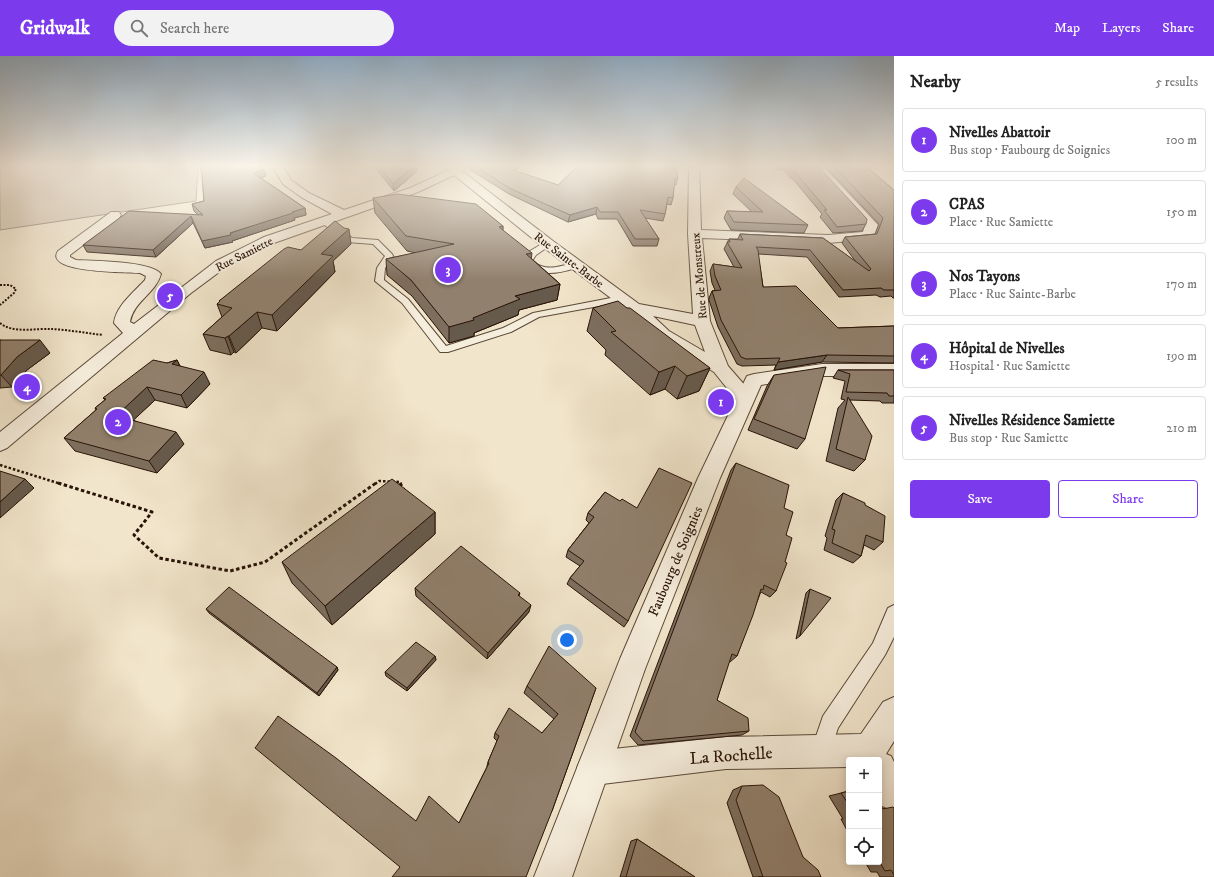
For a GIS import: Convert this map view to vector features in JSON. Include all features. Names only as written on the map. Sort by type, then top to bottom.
[{"type":"street","points":[[321,203],[344,215]]},
{"type":"street","name":"Rue Samiette","points":[[0,443],[131,335],[221,264],[269,240],[377,203]]},
{"type":"street","name":"Rue Sainte-Barbe","points":[[499,203],[548,244],[634,308],[663,335],[720,368]]},
{"type":"street","name":"Rue de Monstreux","points":[[695,203],[695,234],[702,321],[720,368],[745,397]]},
{"type":"street","points":[[695,234],[828,239],[868,236],[872,225],[852,203]]},
{"type":"street","points":[[115,214],[64,254],[63,259],[75,264],[142,269],[148,270],[154,274],[152,281],[121,319],[122,323],[131,335]]},
{"type":"street","name":"Rue Sainte-Barbe","points":[[634,308],[702,321]]},
{"type":"street","name":"Faubourg de Soignies","points":[[553,877],[630,669],[709,478],[754,380],[822,370],[894,370]]},
{"type":"street","points":[[875,757],[894,713]]},
{"type":"street","name":"La Rochelle","points":[[594,768],[726,752],[821,751],[856,757]]},
{"type":"street","points":[[882,774],[894,794]]},
{"type":"lane","points":[[325,221],[350,240],[375,242],[389,256],[381,268],[379,281],[405,301],[444,350],[507,330],[536,315],[621,299]]},
{"type":"lane","points":[[548,244],[533,254],[527,261],[536,269],[546,271],[559,270],[576,265]]},
{"type":"lane","points":[[821,751],[830,723],[879,649],[894,614]]},
{"type":"path","points":[[0,285],[10,285],[16,289],[14,294],[0,305]]},
{"type":"path","points":[[0,323],[5,327],[21,330],[52,329],[131,335]]},
{"type":"path","points":[[0,465],[152,512],[134,535],[159,558],[230,571],[265,562],[379,480],[400,482],[405,492]]},
{"type":"shaded area","points":[[0,203],[180,203],[0,230]]},
{"type":"building","points":[[298,203],[305,208],[230,233],[231,235],[202,241],[191,216],[153,250],[83,245],[129,211],[203,215],[192,204]]},
{"type":"building","points":[[378,203],[476,204],[503,226],[499,227],[532,253],[526,254],[560,284],[515,296],[520,299],[473,318],[474,320],[449,327],[411,280],[386,259],[454,244],[406,236]]},
{"type":"building","points":[[544,203],[667,203],[665,214],[640,210],[659,239],[635,239],[618,212],[600,212],[597,207],[570,215]]},
{"type":"building","points":[[754,203],[778,203],[808,225],[734,222],[727,211],[763,212]]},
{"type":"building","points":[[821,203],[852,203],[867,219],[866,224],[837,227],[824,210],[827,210]]},
{"type":"building","points":[[869,203],[894,203],[894,290],[884,290],[881,288],[843,290],[810,250],[756,247],[758,250],[763,287],[796,286],[838,328],[894,326],[894,356],[827,355],[778,362],[780,358],[746,359],[741,357],[721,320],[712,291],[721,290],[715,276],[713,264],[742,268],[727,242],[730,242],[729,239],[743,240],[740,234],[823,238],[869,271],[871,269],[845,237],[877,234],[883,218]]},
{"type":"building","points":[[335,221],[344,228],[349,229],[321,254],[333,256],[272,315],[257,312],[225,338],[203,334],[232,308],[217,304],[219,301],[284,249],[288,247],[301,250]]},
{"type":"building","points":[[618,301],[627,308],[630,308],[710,368],[687,376],[675,366],[659,372],[611,332],[616,331],[593,308]]},
{"type":"building","points":[[0,340],[40,340],[17,357],[0,375]]},
{"type":"building","points":[[153,360],[167,363],[177,360],[172,364],[204,372],[181,395],[147,387],[116,416],[176,432],[149,461],[64,438],[97,409],[95,408],[106,399],[103,398]]},
{"type":"building","points":[[826,367],[805,439],[754,419],[774,375]]},
{"type":"building","points":[[838,370],[894,370],[894,396],[889,396],[887,393],[846,392],[850,374]]},
{"type":"building","points":[[848,397],[872,436],[865,460],[836,449]]},
{"type":"building","points":[[736,463],[789,485],[784,508],[793,512],[786,535],[792,538],[785,562],[787,563],[776,591],[764,585],[763,590],[761,589],[753,615],[737,656],[732,654],[717,700],[748,718],[749,731],[643,741],[635,732]]},
{"type":"building","points":[[659,468],[692,483],[628,621],[570,578],[584,561],[568,550],[594,517],[588,513],[605,492],[620,501],[622,499],[637,508]]},
{"type":"building","points":[[0,471],[25,479],[0,502]]},
{"type":"building","points":[[392,479],[435,512],[325,606],[282,562]]},
{"type":"building","points":[[843,493],[865,503],[865,505],[885,516],[883,542],[866,535],[861,556],[832,543],[835,530],[832,529]]},
{"type":"building","points":[[461,546],[520,593],[518,595],[531,605],[488,653],[415,588]]},
{"type":"building","points":[[229,587],[337,667],[317,693],[206,609]]},
{"type":"building","points":[[810,589],[831,598],[800,636]]},
{"type":"building","points":[[416,642],[435,656],[407,688],[385,672]]},
{"type":"building","points":[[549,646],[596,688],[552,811],[526,877],[392,877],[400,867],[255,748],[278,716],[336,758],[416,821],[429,796],[459,823],[489,763],[488,762],[499,736],[495,733],[509,708],[542,733],[558,714],[527,686]]},
{"type":"building","points":[[763,785],[779,797],[803,857],[818,870],[821,877],[763,877],[736,800],[742,786]]},
{"type":"building","points":[[846,792],[846,800],[841,793]]},
{"type":"building","points":[[893,807],[894,875],[891,870],[885,871],[881,865],[882,808],[883,809]]},
{"type":"building","points":[[637,839],[695,877],[626,877]]},
{"type":"place","name":"Nos Tayons","points":[[448,270]]},
{"type":"place","name":"Nivelles Résidence Samiette","points":[[170,296]]},
{"type":"place","name":"Hôpital de Nivelles","points":[[27,387]]},
{"type":"place","name":"Nivelles Abattoir","points":[[721,402]]},
{"type":"place","name":"CPAS","points":[[118,422]]}]
